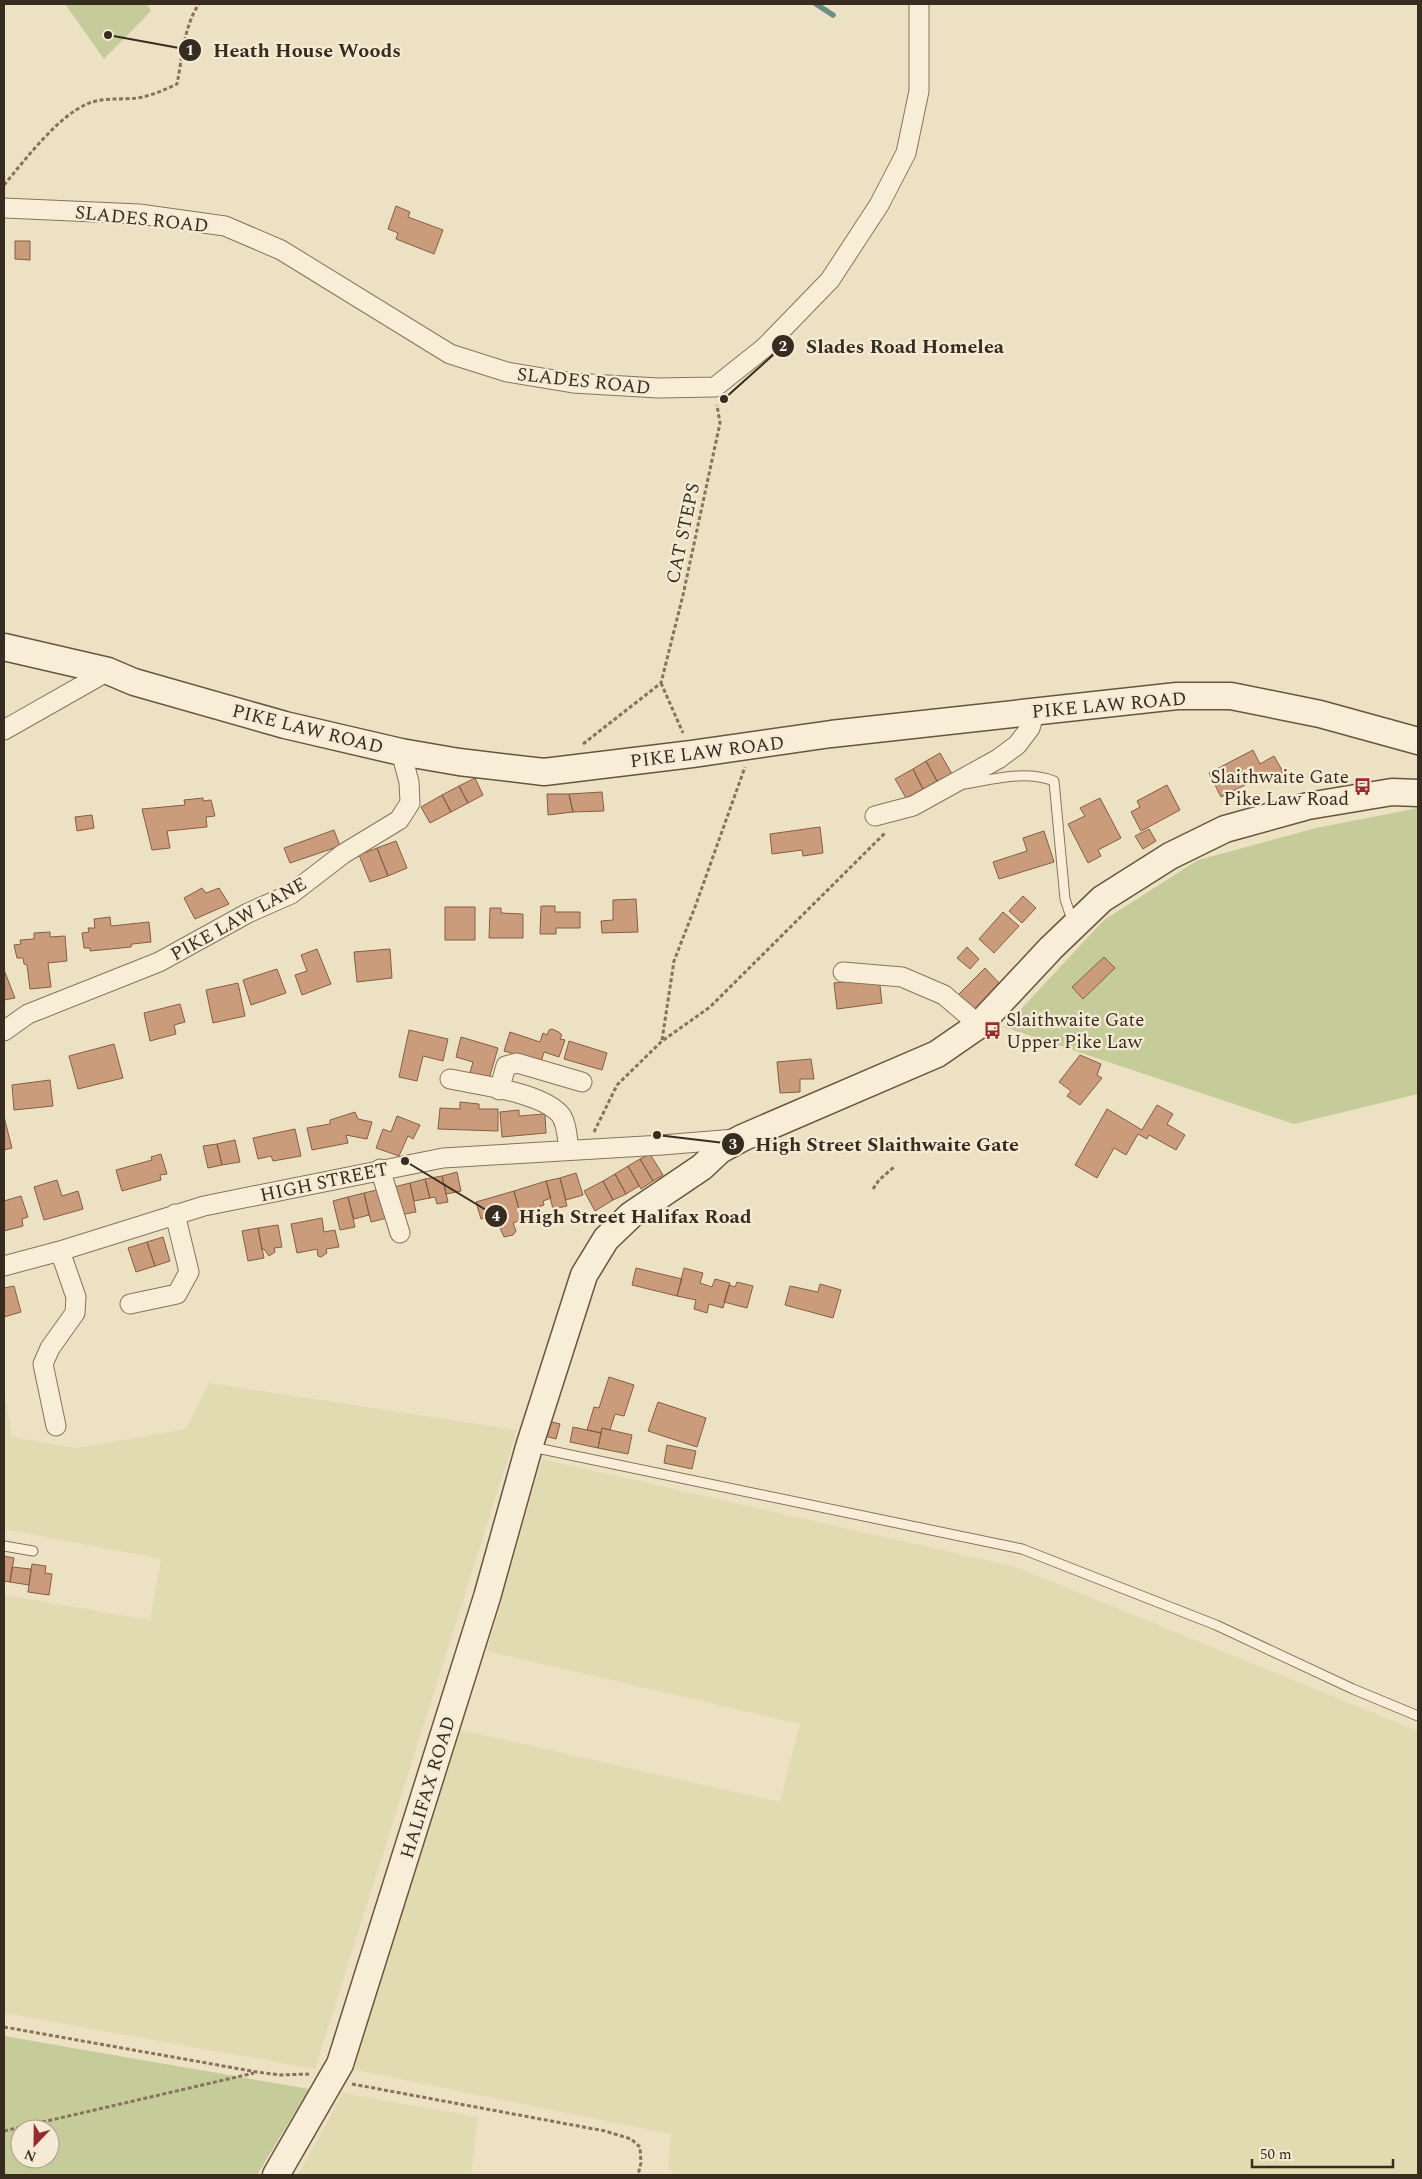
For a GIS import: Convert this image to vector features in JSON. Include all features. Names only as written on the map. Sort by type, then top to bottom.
[{"type":"street","points":[[715,387],[764,348],[830,280],[888,188],[906,153],[919,91],[919,4]]},
{"type":"street","name":"SLADES ROAD","points":[[4,208],[139,214],[225,226],[281,250],[450,354],[507,372],[573,383],[658,388],[715,387]]},
{"type":"street","name":"PIKE LAW ROAD","points":[[4,647],[108,671],[134,682],[285,725],[401,752],[459,762],[544,772],[692,754],[830,734],[1177,696],[1231,696],[1320,714],[1418,741]]},
{"type":"street","points":[[4,730],[108,671]]},
{"type":"street","points":[[875,816],[912,806],[950,787],[1017,746],[1030,728],[1035,711]]},
{"type":"street","name":"PIKE LAW LANE","points":[[4,1032],[28,1014],[159,962],[248,913],[291,894],[343,854],[399,820],[410,803],[409,782],[401,752]]},
{"type":"street","name":"HALIFAX ROAD","points":[[276,2175],[334,2076],[379,1943],[418,1811],[487,1597],[529,1447],[584,1275],[606,1239],[631,1215],[702,1167],[720,1150],[742,1138],[937,1054],[979,1025],[1102,899],[1170,856],[1225,829],[1308,806],[1392,792],[1418,792]]},
{"type":"street","points":[[843,972],[902,977],[944,995],[979,1025]]},
{"type":"street","points":[[499,1090],[506,1066],[518,1063],[582,1082]]},
{"type":"street","points":[[450,1079],[542,1099],[560,1114],[567,1132],[577,1149]]},
{"type":"street","name":"HIGH STREET","points":[[4,1266],[60,1251],[204,1206],[380,1169],[443,1158],[662,1145],[742,1138]]},
{"type":"street","points":[[380,1169],[400,1233]]},
{"type":"street","points":[[130,1304],[177,1294],[189,1272],[175,1214]]},
{"type":"street","points":[[56,1426],[43,1364],[50,1348],[75,1313],[76,1297],[60,1251]]},
{"type":"lane","points":[[950,787],[1009,776],[1041,776],[1054,781],[1065,899],[1074,926]]},
{"type":"lane","points":[[529,1447],[1022,1549],[1216,1625],[1353,1689],[1418,1716]]},
{"type":"lane","points":[[4,1546],[33,1551]]},
{"type":"path","points":[[4,185],[34,150],[70,115],[88,104],[147,96],[177,84],[185,42],[194,10],[199,4]]},
{"type":"path","name":"CAT STEPS","points":[[661,683],[683,595],[720,423],[715,387]]},
{"type":"path","points":[[580,746],[661,683],[692,754]]},
{"type":"path","points":[[662,1041],[674,961],[696,907],[752,746]]},
{"type":"path","points":[[577,1149],[617,1085],[662,1041],[710,1006],[833,882],[912,806]]},
{"type":"path","points":[[874,1189],[879,1180],[894,1168]]},
{"type":"path","points":[[4,2028],[257,2072],[281,2075],[334,2076],[356,2086],[605,2131],[631,2139],[640,2147],[641,2163],[638,2175]]},
{"type":"path","points":[[4,2131],[257,2072]]},
{"type":"shaded area","points":[[209,1383],[517,1430],[315,2069],[4,2013],[4,1595],[150,1620],[161,1559],[4,1529],[4,1391],[12,1437],[76,1448],[186,1429]]},
{"type":"shaded area","points":[[542,1459],[1016,1567],[1418,1731],[1418,2175],[674,2175],[668,2166],[671,2134],[350,2069],[460,1730],[780,1802],[800,1724],[487,1651]]},
{"type":"shaded area","points":[[343,2093],[478,2117],[471,2175],[298,2175]]},
{"type":"green space","points":[[65,4],[147,4],[151,11],[104,59]]},
{"type":"green space","points":[[1418,808],[1418,1094],[1294,1124],[1004,1027],[1104,920],[1198,860],[1316,828]]},
{"type":"green space","points":[[4,2036],[309,2089],[257,2175],[4,2175]]},
{"type":"building","points":[[396,206],[410,212],[408,217],[443,230],[434,254],[396,239],[398,233],[388,229]]},
{"type":"building","points":[[15,241],[30,241],[30,260],[15,259]]},
{"type":"building","points":[[1253,750],[1260,764],[1274,756],[1283,772],[1268,780],[1265,775],[1221,797],[1209,773]]},
{"type":"building","points":[[940,753],[952,774],[937,781],[926,761]]},
{"type":"building","points":[[926,761],[937,781],[923,789],[913,769]]},
{"type":"building","points":[[913,769],[923,789],[906,798],[895,779]]},
{"type":"building","points":[[475,778],[483,795],[468,803],[459,786]]},
{"type":"building","points":[[1167,785],[1180,810],[1141,831],[1131,812],[1140,807],[1137,801]]},
{"type":"building","points":[[459,786],[468,803],[451,812],[442,795]]},
{"type":"building","points":[[602,792],[604,811],[573,812],[569,794]]},
{"type":"building","points":[[547,794],[569,794],[573,812],[548,815]]},
{"type":"building","points":[[442,795],[451,812],[430,823],[421,807]]},
{"type":"building","points":[[203,798],[203,801],[211,800],[215,816],[206,817],[207,827],[167,831],[170,848],[152,850],[142,809],[185,805],[184,800]]},
{"type":"building","points":[[1100,798],[1121,838],[1098,850],[1101,856],[1088,863],[1068,824],[1085,816],[1080,808]]},
{"type":"building","points":[[92,815],[94,828],[77,831],[75,817]]},
{"type":"building","points":[[820,827],[823,853],[803,856],[802,850],[772,854],[770,834]]},
{"type":"building","points":[[1149,829],[1156,841],[1143,849],[1135,836]]},
{"type":"building","points":[[334,830],[340,846],[290,863],[284,848]]},
{"type":"building","points":[[1044,831],[1054,862],[999,879],[993,862],[1027,851],[1023,838]]},
{"type":"building","points":[[396,841],[407,868],[388,876],[377,848]]},
{"type":"building","points":[[377,848],[388,876],[370,882],[359,855]]},
{"type":"building","points":[[202,888],[206,893],[219,888],[229,904],[195,919],[184,898]]},
{"type":"building","points":[[1023,896],[1036,908],[1022,923],[1009,911]]},
{"type":"building","points":[[636,899],[638,932],[602,933],[601,921],[613,920],[613,900]]},
{"type":"building","points":[[541,906],[555,906],[555,912],[580,912],[580,928],[556,928],[556,934],[540,934]]},
{"type":"building","points":[[445,907],[475,907],[475,940],[445,940]]},
{"type":"building","points":[[490,908],[501,908],[501,913],[523,914],[523,938],[489,938]]},
{"type":"building","points":[[1003,912],[1019,926],[994,953],[979,939]]},
{"type":"building","points":[[110,917],[111,926],[149,922],[151,942],[132,944],[131,947],[90,951],[90,948],[84,948],[82,933],[89,932],[88,928],[95,928],[94,919]]},
{"type":"building","points":[[50,932],[50,937],[65,936],[67,961],[48,963],[51,987],[30,989],[27,965],[24,964],[23,958],[17,958],[14,945],[21,944],[20,940],[34,939],[34,933]]},
{"type":"building","points":[[967,947],[979,959],[970,969],[957,958]]},
{"type":"building","points":[[317,949],[331,984],[302,995],[295,975],[307,971],[301,955]]},
{"type":"building","points":[[390,949],[392,978],[357,982],[354,952]]},
{"type":"building","points":[[1104,957],[1115,968],[1083,999],[1072,987]]},
{"type":"building","points":[[985,968],[1000,984],[973,1011],[958,995]]},
{"type":"building","points":[[277,969],[286,993],[251,1005],[243,980]]},
{"type":"building","points":[[4,970],[15,998],[4,1000]]},
{"type":"building","points":[[879,977],[882,1003],[837,1009],[834,983]]},
{"type":"building","points":[[238,983],[245,1016],[213,1023],[206,990]]},
{"type":"building","points":[[180,1004],[185,1022],[174,1025],[176,1034],[150,1041],[144,1013]]},
{"type":"building","points":[[552,1029],[562,1035],[560,1039],[565,1040],[559,1057],[544,1052],[541,1062],[504,1051],[510,1032],[540,1042],[543,1033],[547,1035],[549,1030]]},
{"type":"building","points":[[409,1030],[448,1039],[443,1061],[423,1056],[417,1081],[399,1077]]},
{"type":"building","points":[[461,1037],[498,1048],[488,1082],[469,1076],[473,1062],[456,1057]]},
{"type":"building","points":[[569,1041],[607,1053],[602,1070],[564,1059]]},
{"type":"building","points":[[114,1044],[123,1078],[78,1089],[69,1056]]},
{"type":"building","points":[[1080,1055],[1101,1064],[1097,1075],[1102,1078],[1080,1105],[1067,1096],[1071,1091],[1059,1082]]},
{"type":"building","points":[[811,1059],[814,1079],[800,1079],[800,1092],[780,1093],[777,1062]]},
{"type":"building","points":[[50,1080],[53,1106],[14,1110],[12,1085]]},
{"type":"building","points":[[460,1102],[479,1104],[479,1109],[498,1109],[498,1131],[438,1129],[440,1108],[460,1109]]},
{"type":"building","points":[[1157,1105],[1173,1114],[1167,1124],[1185,1135],[1176,1150],[1149,1135],[1147,1139],[1138,1134],[1126,1155],[1114,1148],[1097,1178],[1075,1165],[1107,1109],[1142,1130]]},
{"type":"building","points":[[519,1110],[519,1116],[545,1114],[546,1133],[502,1137],[500,1112]]},
{"type":"building","points":[[355,1112],[358,1119],[372,1122],[367,1139],[346,1135],[348,1143],[312,1150],[307,1128],[330,1124],[330,1120]]},
{"type":"building","points":[[397,1116],[420,1125],[413,1139],[408,1136],[399,1156],[376,1148],[383,1129],[391,1132]]},
{"type":"building","points":[[4,1117],[12,1148],[4,1150]]},
{"type":"building","points":[[295,1129],[301,1156],[273,1161],[271,1156],[258,1159],[253,1138]]},
{"type":"building","points":[[235,1140],[240,1162],[222,1165],[217,1144]]},
{"type":"building","points":[[217,1144],[222,1165],[208,1168],[203,1146]]},
{"type":"building","points":[[161,1154],[167,1174],[160,1175],[161,1180],[122,1191],[116,1170],[152,1160],[151,1157]]},
{"type":"building","points":[[650,1154],[663,1175],[653,1181],[640,1159]]},
{"type":"building","points":[[640,1159],[653,1181],[641,1189],[628,1166]]},
{"type":"building","points":[[628,1166],[639,1186],[626,1194],[615,1174]]},
{"type":"building","points":[[457,1172],[461,1191],[446,1194],[442,1176]]},
{"type":"building","points":[[576,1173],[583,1195],[566,1200],[560,1178]]},
{"type":"building","points":[[615,1174],[626,1194],[613,1200],[603,1181]]},
{"type":"building","points":[[442,1176],[448,1202],[437,1204],[435,1197],[430,1198],[425,1179]]},
{"type":"building","points":[[560,1178],[567,1206],[553,1209],[546,1181]]},
{"type":"building","points":[[425,1179],[430,1198],[414,1201],[410,1183]]},
{"type":"building","points":[[57,1180],[62,1196],[78,1191],[83,1209],[44,1220],[34,1187]]},
{"type":"building","points":[[546,1181],[551,1198],[543,1201],[544,1205],[540,1206],[543,1218],[523,1224],[514,1191]]},
{"type":"building","points":[[603,1181],[613,1200],[595,1211],[584,1191]]},
{"type":"building","points":[[410,1183],[416,1212],[399,1215],[394,1187]]},
{"type":"building","points":[[381,1189],[387,1218],[371,1222],[364,1193]]},
{"type":"building","points":[[514,1191],[522,1220],[513,1223],[516,1231],[513,1235],[504,1237],[494,1214],[481,1219],[476,1202]]},
{"type":"building","points":[[364,1193],[369,1215],[354,1219],[348,1197]]},
{"type":"building","points":[[21,1196],[28,1217],[22,1219],[23,1226],[4,1231],[4,1201]]},
{"type":"building","points":[[348,1197],[355,1227],[340,1230],[333,1201]]},
{"type":"building","points":[[322,1218],[324,1232],[335,1230],[339,1247],[326,1249],[327,1253],[321,1257],[318,1256],[317,1249],[297,1253],[291,1224]]},
{"type":"building","points":[[278,1225],[282,1247],[274,1248],[275,1252],[269,1256],[264,1249],[262,1250],[258,1228]]},
{"type":"building","points":[[258,1228],[264,1258],[248,1261],[242,1231]]},
{"type":"building","points":[[163,1237],[170,1261],[155,1266],[147,1242]]},
{"type":"building","points":[[147,1242],[155,1266],[136,1272],[128,1248]]},
{"type":"building","points":[[636,1268],[682,1279],[677,1296],[632,1285]]},
{"type":"building","points":[[684,1268],[703,1273],[700,1283],[712,1287],[715,1279],[730,1283],[723,1308],[709,1304],[707,1313],[694,1309],[696,1300],[677,1296]]},
{"type":"building","points":[[737,1282],[753,1286],[747,1308],[724,1302],[729,1285],[735,1287]]},
{"type":"building","points":[[820,1284],[841,1290],[833,1318],[785,1305],[790,1286],[818,1292]]},
{"type":"building","points":[[14,1286],[21,1312],[4,1317],[4,1288]]},
{"type":"building","points":[[609,1377],[634,1385],[624,1416],[615,1414],[610,1430],[602,1428],[601,1433],[587,1430],[594,1407],[599,1408]]},
{"type":"building","points":[[658,1402],[706,1418],[697,1447],[648,1431]]},
{"type":"building","points":[[548,1421],[560,1424],[556,1439],[544,1436]]},
{"type":"building","points":[[573,1427],[601,1433],[598,1448],[570,1442]]},
{"type":"building","points":[[602,1428],[632,1435],[628,1454],[598,1448]]},
{"type":"building","points":[[667,1445],[696,1451],[692,1469],[664,1463]]},
{"type":"building","points":[[4,1556],[14,1558],[10,1582],[4,1581]]},
{"type":"building","points":[[32,1564],[46,1566],[45,1573],[52,1574],[49,1595],[28,1592]]},
{"type":"building","points":[[12,1567],[31,1569],[29,1585],[10,1582]]},
{"type":"waterway","points":[[816,4],[833,15]]},
{"type":"place","name":"Heath House Woods","points":[[108,35]]},
{"type":"place","name":"Slades Road Homelea","points":[[724,399]]},
{"type":"place","name":"Slaithwaite Gate Pike Law Road","points":[[1363,787]]},
{"type":"place","name":"Slaithwaite Gate Upper Pike Law","points":[[992,1030]]},
{"type":"place","name":"High Street Slaithwaite Gate","points":[[657,1135]]},
{"type":"place","name":"High Street Halifax Road","points":[[405,1161]]}]
